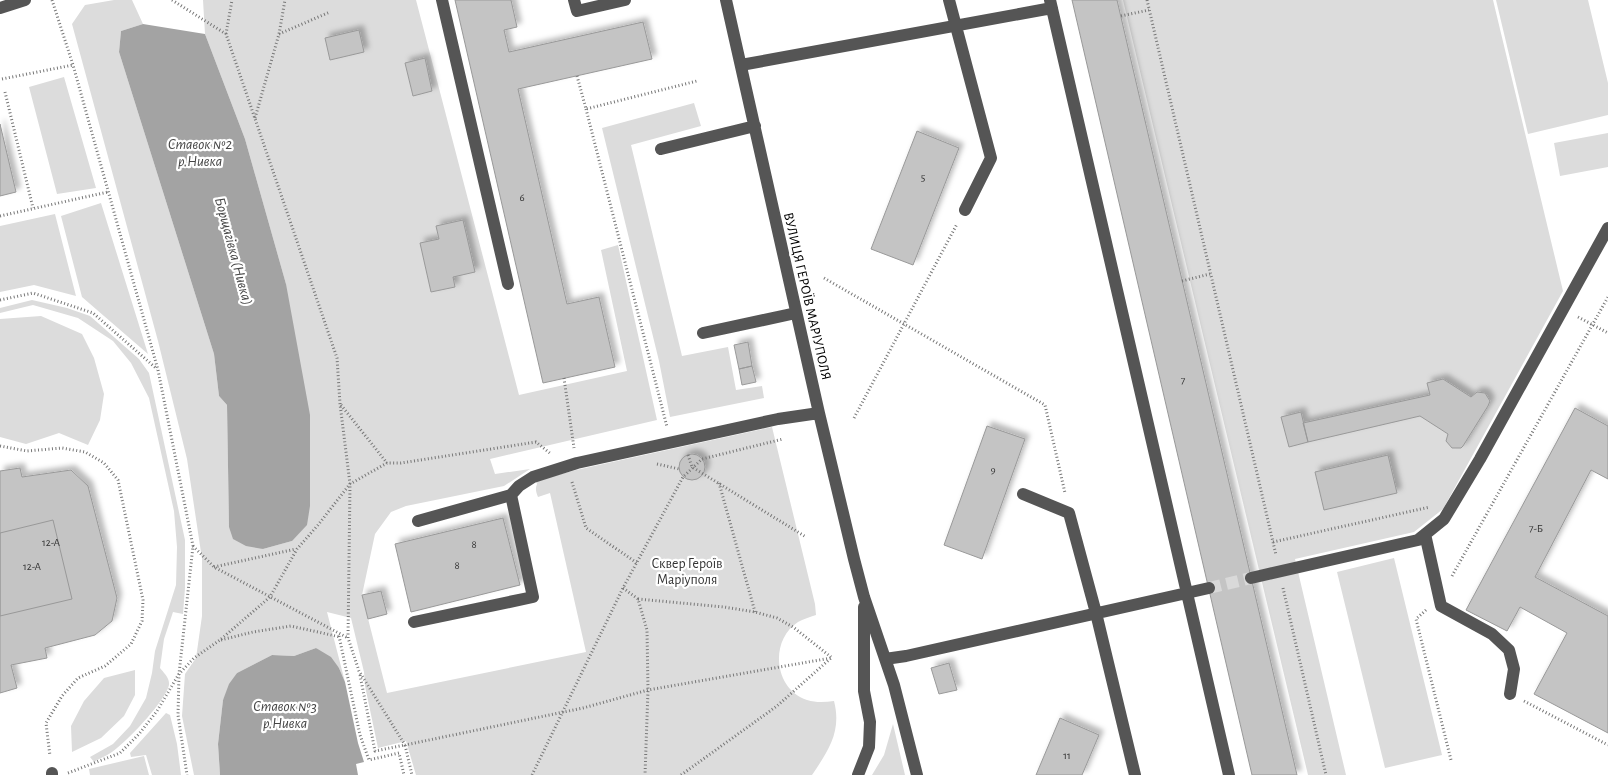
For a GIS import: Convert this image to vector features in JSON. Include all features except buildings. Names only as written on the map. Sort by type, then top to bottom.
[{"type":"street","points":[[0,8],[26,0]]},
{"type":"street","points":[[442,0],[508,284]]},
{"type":"street","points":[[574,0],[577,11],[625,0]]},
{"type":"street","name":"ВУЛИЦЯ ГЕРОЇВ МАРІУПОЛЯ","points":[[726,0],[819,413],[864,597],[894,685],[917,775]]},
{"type":"street","points":[[949,0],[991,158],[965,210]]},
{"type":"street","points":[[741,65],[955,25],[1051,4],[1229,775]]},
{"type":"street","points":[[661,148],[754,126]]},
{"type":"street","points":[[1251,578],[1418,540],[1444,519],[1480,459],[1608,228]]},
{"type":"street","points":[[703,333],[796,313]]},
{"type":"street","points":[[418,522],[511,495],[519,486],[534,477],[572,465],[778,418],[819,413]]},
{"type":"street","points":[[1023,494],[1070,513],[1135,775]]},
{"type":"street","points":[[414,622],[533,597],[511,495]]},
{"type":"street","points":[[1424,534],[1441,606],[1492,634],[1509,650],[1514,669],[1510,694]]},
{"type":"street","points":[[885,659],[906,656],[1209,588]]},
{"type":"street","name":"ВУЛИЦЯ ГЕРОЇВ МАРІУПОЛЯ","points":[[858,775],[870,747],[870,722],[864,691],[864,597]]},
{"type":"path","points":[[52,0],[158,370],[193,546],[179,674],[178,715],[187,775]]},
{"type":"path","points":[[172,0],[226,34]]},
{"type":"path","points":[[232,0],[226,34],[337,358],[340,404],[350,484],[348,638],[359,671],[375,751],[618,699],[648,690],[831,658]]},
{"type":"path","points":[[255,120],[279,34],[286,0]]},
{"type":"path","points":[[1147,0],[1326,775]]},
{"type":"path","points":[[1121,16],[1149,10]]},
{"type":"path","points":[[279,34],[330,12]]},
{"type":"path","points":[[2,79],[72,65]]},
{"type":"path","points":[[577,76],[677,441],[692,467],[806,537]]},
{"type":"path","points":[[586,109],[697,81]]},
{"type":"path","points":[[5,92],[33,208]]},
{"type":"path","points":[[0,216],[108,192]]},
{"type":"path","points":[[854,418],[965,210]]},
{"type":"path","points":[[1182,280],[1210,274]]},
{"type":"path","points":[[824,278],[1045,405],[1070,513]]},
{"type":"path","points":[[0,300],[33,293],[93,314],[158,370]]},
{"type":"path","points":[[1451,760],[1416,619],[1439,598],[1608,297]]},
{"type":"path","points":[[1564,308],[1608,334]]},
{"type":"path","points":[[564,378],[572,465],[586,528],[636,563]]},
{"type":"path","points":[[340,404],[387,463]]},
{"type":"path","points":[[532,775],[623,588],[683,477],[702,459],[783,439]]},
{"type":"path","points":[[0,446],[27,451],[62,448],[85,452],[104,463],[118,480],[143,600],[142,621],[131,644],[105,666],[78,678],[62,696],[46,723],[54,774],[86,767],[120,753],[139,734],[157,711],[179,674],[194,658],[220,640],[270,597],[297,548],[318,525],[350,484],[387,463],[401,463],[536,442],[572,465]]},
{"type":"path","points":[[719,483],[755,612]]},
{"type":"path","points":[[1273,542],[1455,501]]},
{"type":"path","points":[[193,546],[214,567],[348,638]]},
{"type":"path","points":[[214,567],[297,548]]},
{"type":"path","points":[[623,588],[638,599],[724,607],[777,618],[793,627],[831,658]]},
{"type":"path","points":[[638,599],[647,630],[648,690],[645,775]]},
{"type":"path","points":[[220,640],[291,626],[348,638]]},
{"type":"path","points":[[339,636],[360,735],[369,760],[406,751]]},
{"type":"path","points":[[681,775],[777,706],[831,658]]},
{"type":"path","points":[[359,671],[405,745],[412,775]]},
{"type":"path","points":[[1510,694],[1608,745]]},
{"type":"path","points":[[399,754],[404,775]]},
{"type":"green space","name":"Сквер Героїв Маріуполя","points":[[114,0],[132,0],[143,24],[121,31],[119,52],[214,354],[219,396],[227,405],[229,527],[263,549],[292,541],[286,284],[245,139],[205,34],[203,0],[416,0],[519,395],[627,371],[601,250],[618,245],[657,420],[490,459],[495,474],[530,469],[504,486],[406,506],[391,512],[375,534],[362,595],[387,693],[586,652],[550,493],[538,497],[536,481],[576,470],[772,427],[815,604],[816,615],[798,622],[789,630],[779,652],[779,664],[788,686],[796,694],[811,701],[834,701],[836,712],[835,732],[832,741],[812,775],[416,775],[406,741],[378,748],[365,686],[364,672],[351,618],[327,612],[345,682],[339,668],[316,648],[294,656],[272,655],[237,673],[223,700],[218,744],[220,775],[194,775],[182,716],[185,674],[196,658],[202,616],[202,559],[187,459],[158,341],[72,24],[85,5]]},
{"type":"green space","points":[[1123,0],[1493,0],[1563,291],[1443,509],[1414,532],[1295,559],[1346,775],[1308,775]]},
{"type":"green space","points":[[1496,0],[1588,0],[1608,83],[1608,115],[1528,134]]},
{"type":"green space","points":[[64,77],[96,188],[57,194],[29,87]]},
{"type":"green space","points":[[694,103],[701,126],[631,145],[682,356],[728,347],[736,390],[762,386],[764,398],[670,417],[659,361],[602,128]]},
{"type":"green space","points":[[1608,133],[1608,167],[1560,176],[1554,143]]},
{"type":"green space","points":[[101,203],[148,354],[82,297],[61,216]]},
{"type":"green space","points":[[55,214],[76,296],[34,285],[0,292],[0,226]]},
{"type":"green space","points":[[32,300],[67,308],[90,316],[139,359],[149,373],[185,540],[183,614],[173,612],[164,639],[160,668],[166,675],[169,685],[155,709],[130,736],[112,752],[94,762],[90,757],[113,744],[130,726],[146,698],[155,651],[176,585],[177,547],[174,511],[149,398],[131,363],[113,341],[78,318],[33,305],[0,313],[0,308]]},
{"type":"green space","points":[[41,316],[82,334],[94,358],[104,394],[100,420],[88,445],[59,433],[26,444],[0,437],[0,319]]},
{"type":"green space","points":[[1394,558],[1442,755],[1385,768],[1337,572]]},
{"type":"green space","points":[[135,670],[135,695],[124,716],[101,738],[72,752],[71,726],[84,701],[104,678]]},
{"type":"green space","points":[[166,713],[170,715],[177,744],[181,775],[152,775],[146,755],[131,757],[130,753]]},
{"type":"green space","points":[[893,724],[905,775],[872,775],[884,755]]},
{"type":"green space","points":[[144,756],[149,775],[90,775],[89,769]]},
{"type":"water","name":"Ставок №2 р.Нивка","points":[[143,24],[205,34],[245,139],[286,284],[310,415],[310,506],[307,525],[292,541],[263,549],[246,546],[233,539],[229,527],[227,405],[219,396],[214,354],[119,52],[121,31]]},
{"type":"water","name":"Ставок №3 р.Нивка","points":[[316,648],[331,657],[339,668],[345,682],[364,762],[356,764],[358,775],[220,775],[218,744],[223,700],[229,684],[237,673],[272,655],[294,656]]},
{"type":"tunnel","points":[[1209,588],[1251,578]]},
{"type":"water label","name":"Борщагівка (Нивка)","points":[[234,251]]}]
